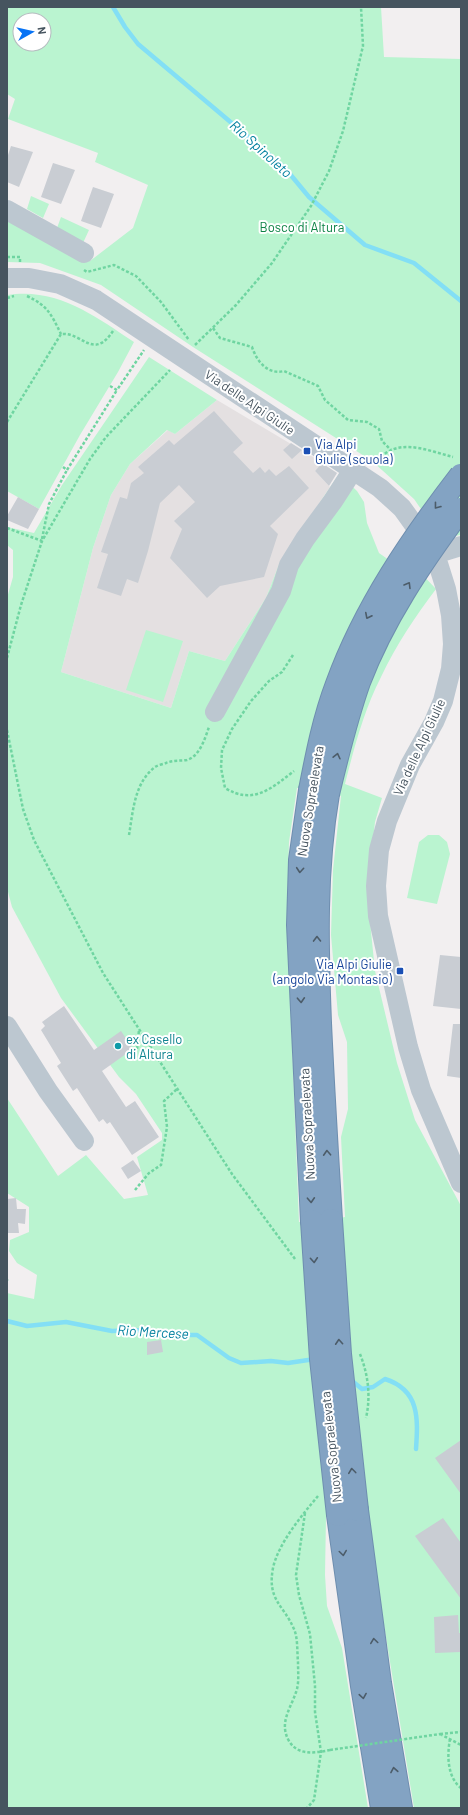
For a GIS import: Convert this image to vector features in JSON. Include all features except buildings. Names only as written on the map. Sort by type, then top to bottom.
[{"type":"highway","name":"Nuova Sopraelevata","points":[[401,1808],[379,1675],[321,1359],[323,1087],[317,923],[321,835],[318,744],[336,685],[355,641],[383,586],[457,466]]},
{"type":"highway","name":"Nuova Sopraelevata","points":[[319,792],[360,681],[377,642],[408,585],[429,552],[461,510]]},
{"type":"highway","name":"Nuova Sopraelevata","points":[[348,1512],[362,1686],[382,1808]]},
{"type":"street","points":[[7,210],[83,261]]},
{"type":"street","name":"Via delle Alpi Giulie","points":[[14,272],[29,278],[60,284],[96,300],[360,474],[380,488],[402,508],[435,554],[446,589],[451,615],[453,644],[451,669],[443,701],[434,722],[410,765],[386,821],[379,850],[376,886],[378,916],[408,1047],[421,1090],[461,1183]]},
{"type":"street","points":[[215,712],[281,591],[290,565],[305,539],[333,501],[360,474]]},
{"type":"street","points":[[435,554],[461,546]]},
{"type":"street","points":[[7,1026],[48,1091],[84,1142]]},
{"type":"path","points":[[83,261],[88,272],[114,265],[136,276],[161,302],[193,347],[236,305],[272,263],[311,206],[329,171],[344,131],[362,46],[360,7]]},
{"type":"path","points":[[7,257],[20,257],[14,272]]},
{"type":"path","points":[[7,298],[26,296],[40,302],[48,309],[61,334]]},
{"type":"path","points":[[7,422],[61,334],[67,333],[88,344],[101,344],[112,333],[122,317]]},
{"type":"path","points":[[213,328],[220,338],[252,347],[255,358],[268,370],[279,372],[284,371],[318,386],[325,400],[348,420],[367,422],[379,429],[382,441],[391,450]]},
{"type":"path","points":[[7,658],[20,605],[42,541],[49,504],[67,470],[153,337]]},
{"type":"path","points":[[42,541],[90,459],[106,437],[174,367]]},
{"type":"path","points":[[110,386],[118,390]]},
{"type":"path","points":[[360,474],[391,450],[412,446],[457,466]]},
{"type":"path","points":[[63,467],[67,470]]},
{"type":"path","points":[[7,528],[42,541]]},
{"type":"path","points":[[293,654],[282,672],[269,681],[250,701],[232,729],[222,750],[221,768],[224,788],[236,794],[253,796],[272,788],[297,769]]},
{"type":"path","points":[[129,835],[135,797],[144,779],[155,767],[174,760],[188,760],[197,752],[203,744],[215,712]]},
{"type":"path","points":[[7,730],[15,780],[34,840],[103,973],[232,1174],[297,1262]]},
{"type":"path","points":[[137,1049],[139,1030]]},
{"type":"path","points":[[135,1190],[149,1173],[161,1165],[167,1127],[164,1102],[177,1089]]},
{"type":"path","points":[[358,1350],[367,1380],[369,1397],[365,1423]]},
{"type":"path","points":[[321,1493],[305,1512],[276,1558],[272,1581],[276,1601],[295,1632],[298,1688],[286,1716],[285,1727],[287,1736],[294,1747],[300,1751],[321,1752],[461,1732]]},
{"type":"path","points":[[305,1512],[296,1574],[299,1595],[310,1634],[315,1686],[315,1712],[321,1752],[314,1800],[307,1808]]},
{"type":"path","points":[[440,1734],[461,1745]]},
{"type":"path","points":[[450,1739],[448,1750],[452,1777],[461,1788]]},
{"type":"shaded area","points":[[217,400],[323,463],[315,471],[330,487],[280,562],[266,598],[225,661],[189,651],[171,708],[61,672],[93,548],[111,495],[130,464],[168,430],[175,434]]},
{"type":"green space","name":"Bosco di Altura","points":[[7,7],[381,7],[384,57],[461,59],[461,535],[441,538],[414,499],[372,461],[193,347],[101,285],[40,263],[7,262],[7,216],[90,261],[133,228],[148,185],[95,162],[98,153],[8,119],[15,99],[7,94]]},
{"type":"green space","points":[[31,196],[49,204],[43,218],[27,209]]},
{"type":"green space","points":[[61,217],[89,230],[83,243],[57,228]]},
{"type":"green space","points":[[7,295],[42,295],[59,300],[90,314],[134,342],[39,509],[7,491]]},
{"type":"green space","points":[[149,357],[217,400],[175,434],[167,430],[130,464],[111,495],[93,548],[61,672],[171,708],[189,651],[225,661],[266,598],[280,562],[339,474],[357,491],[364,502],[367,523],[379,553],[389,560],[416,568],[436,589],[399,642],[375,690],[360,729],[345,784],[382,798],[375,822],[367,892],[375,971],[397,1063],[415,1120],[461,1206],[461,1808],[414,1808],[381,1607],[368,1508],[326,1517],[325,1575],[327,1606],[342,1648],[368,1808],[7,1808],[7,1293],[34,1299],[37,1275],[17,1263],[9,1251],[10,1240],[29,1232],[29,1207],[7,1193],[7,1098],[58,1176],[86,1155],[124,1199],[148,1195],[137,1157],[162,1140],[162,1133],[136,1094],[119,1077],[61,998],[12,907],[7,888],[7,598],[13,577],[13,550],[7,545],[7,527],[34,533],[62,485]],"holes":[[[297,788],[341,796],[333,870],[331,935],[338,1015],[347,1042],[348,1109],[341,1137],[345,1217],[331,1220],[299,1222],[287,914],[289,842]]]},
{"type":"green space","points":[[146,630],[183,641],[163,702],[126,690]]},
{"type":"green space","points":[[428,835],[439,835],[447,842],[450,854],[437,904],[407,898],[419,842]]},
{"type":"waterway","name":"Rio Spinoleto","points":[[113,7],[125,27],[138,44],[285,168],[309,197],[365,245],[414,263],[461,301]]},
{"type":"waterway","name":"Rio Mercese","points":[[7,1321],[27,1326],[66,1322],[112,1331],[135,1330],[175,1335],[197,1335],[229,1358],[241,1363],[271,1361],[288,1363],[315,1359]]},
{"type":"waterway","name":"Rio Mercese","points":[[351,1380],[362,1389],[373,1387],[385,1379],[405,1390],[411,1398],[416,1417],[416,1449]]},
{"type":"place","name":"Via Alpi Giulie (scuola)","points":[[307,451]]},
{"type":"place","name":"Via Alpi Giulie (angolo Via Montasio)","points":[[400,971]]},
{"type":"place","name":"ex Casello di Altura","points":[[118,1046]]}]
